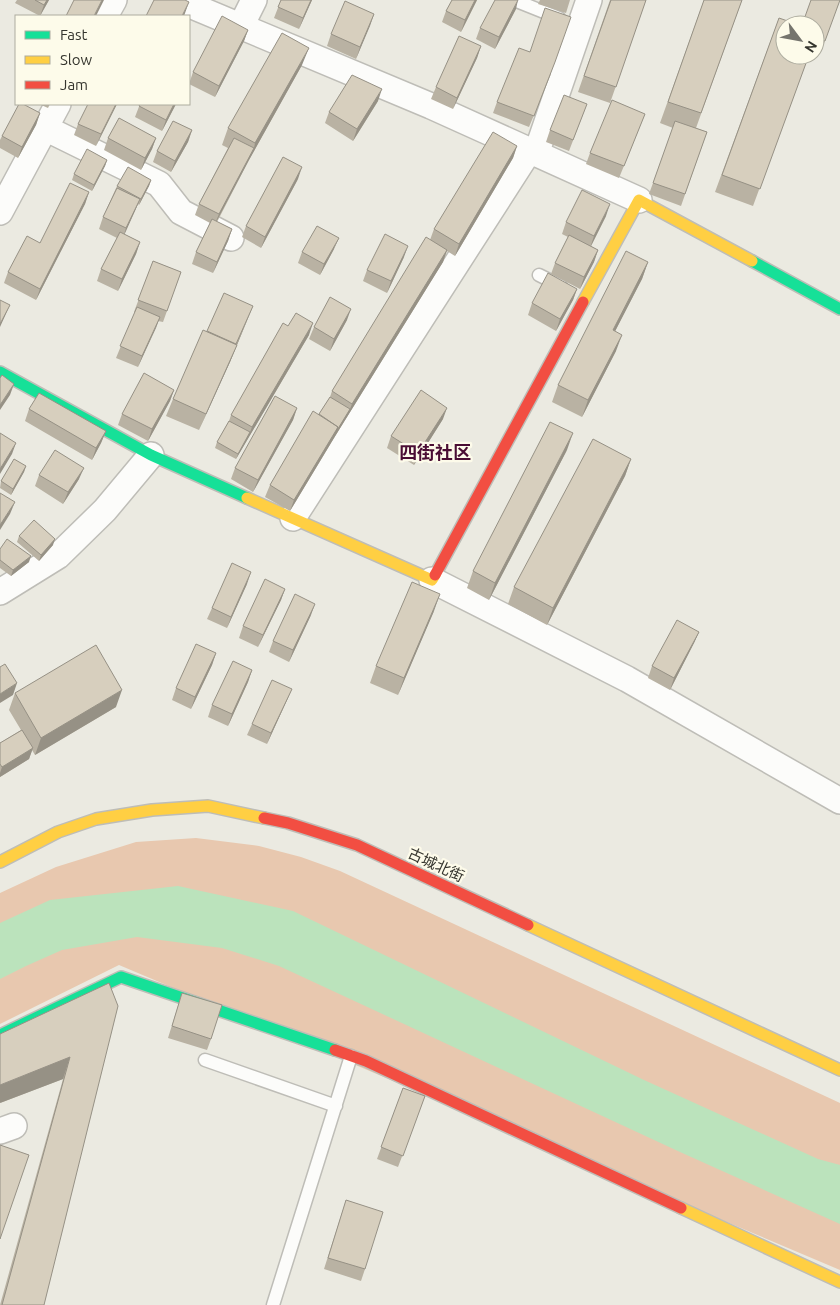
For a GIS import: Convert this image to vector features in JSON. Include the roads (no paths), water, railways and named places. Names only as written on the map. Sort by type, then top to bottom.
[{"type":"street","points":[[106,15],[114,0]]},
{"type":"street","points":[[178,0],[432,106],[638,200],[840,309]]},
{"type":"street","points":[[241,26],[254,0]]},
{"type":"street","points":[[293,518],[450,259],[533,152],[589,0]]},
{"type":"street","points":[[0,212],[57,105]]},
{"type":"street","points":[[45,128],[159,184],[181,212],[231,238]]},
{"type":"street","points":[[432,580],[578,294],[638,200]]},
{"type":"street","points":[[0,372],[151,455],[432,580],[627,679],[840,800]]},
{"type":"street","points":[[0,592],[58,556],[105,510],[151,455]]},
{"type":"street","name":"古城北街","points":[[0,862],[58,832],[96,819],[152,810],[208,806],[288,823],[357,845],[840,1070]]},
{"type":"street","points":[[0,1035],[121,977],[366,1061],[840,1282]]},
{"type":"lane","points":[[514,0],[580,26]]},
{"type":"lane","points":[[539,275],[578,294]]},
{"type":"lane","points":[[273,1305],[351,1056]]},
{"type":"lane","points":[[205,1060],[336,1106]]},
{"type":"district","name":"四街社区","points":[[435,453]]}]
